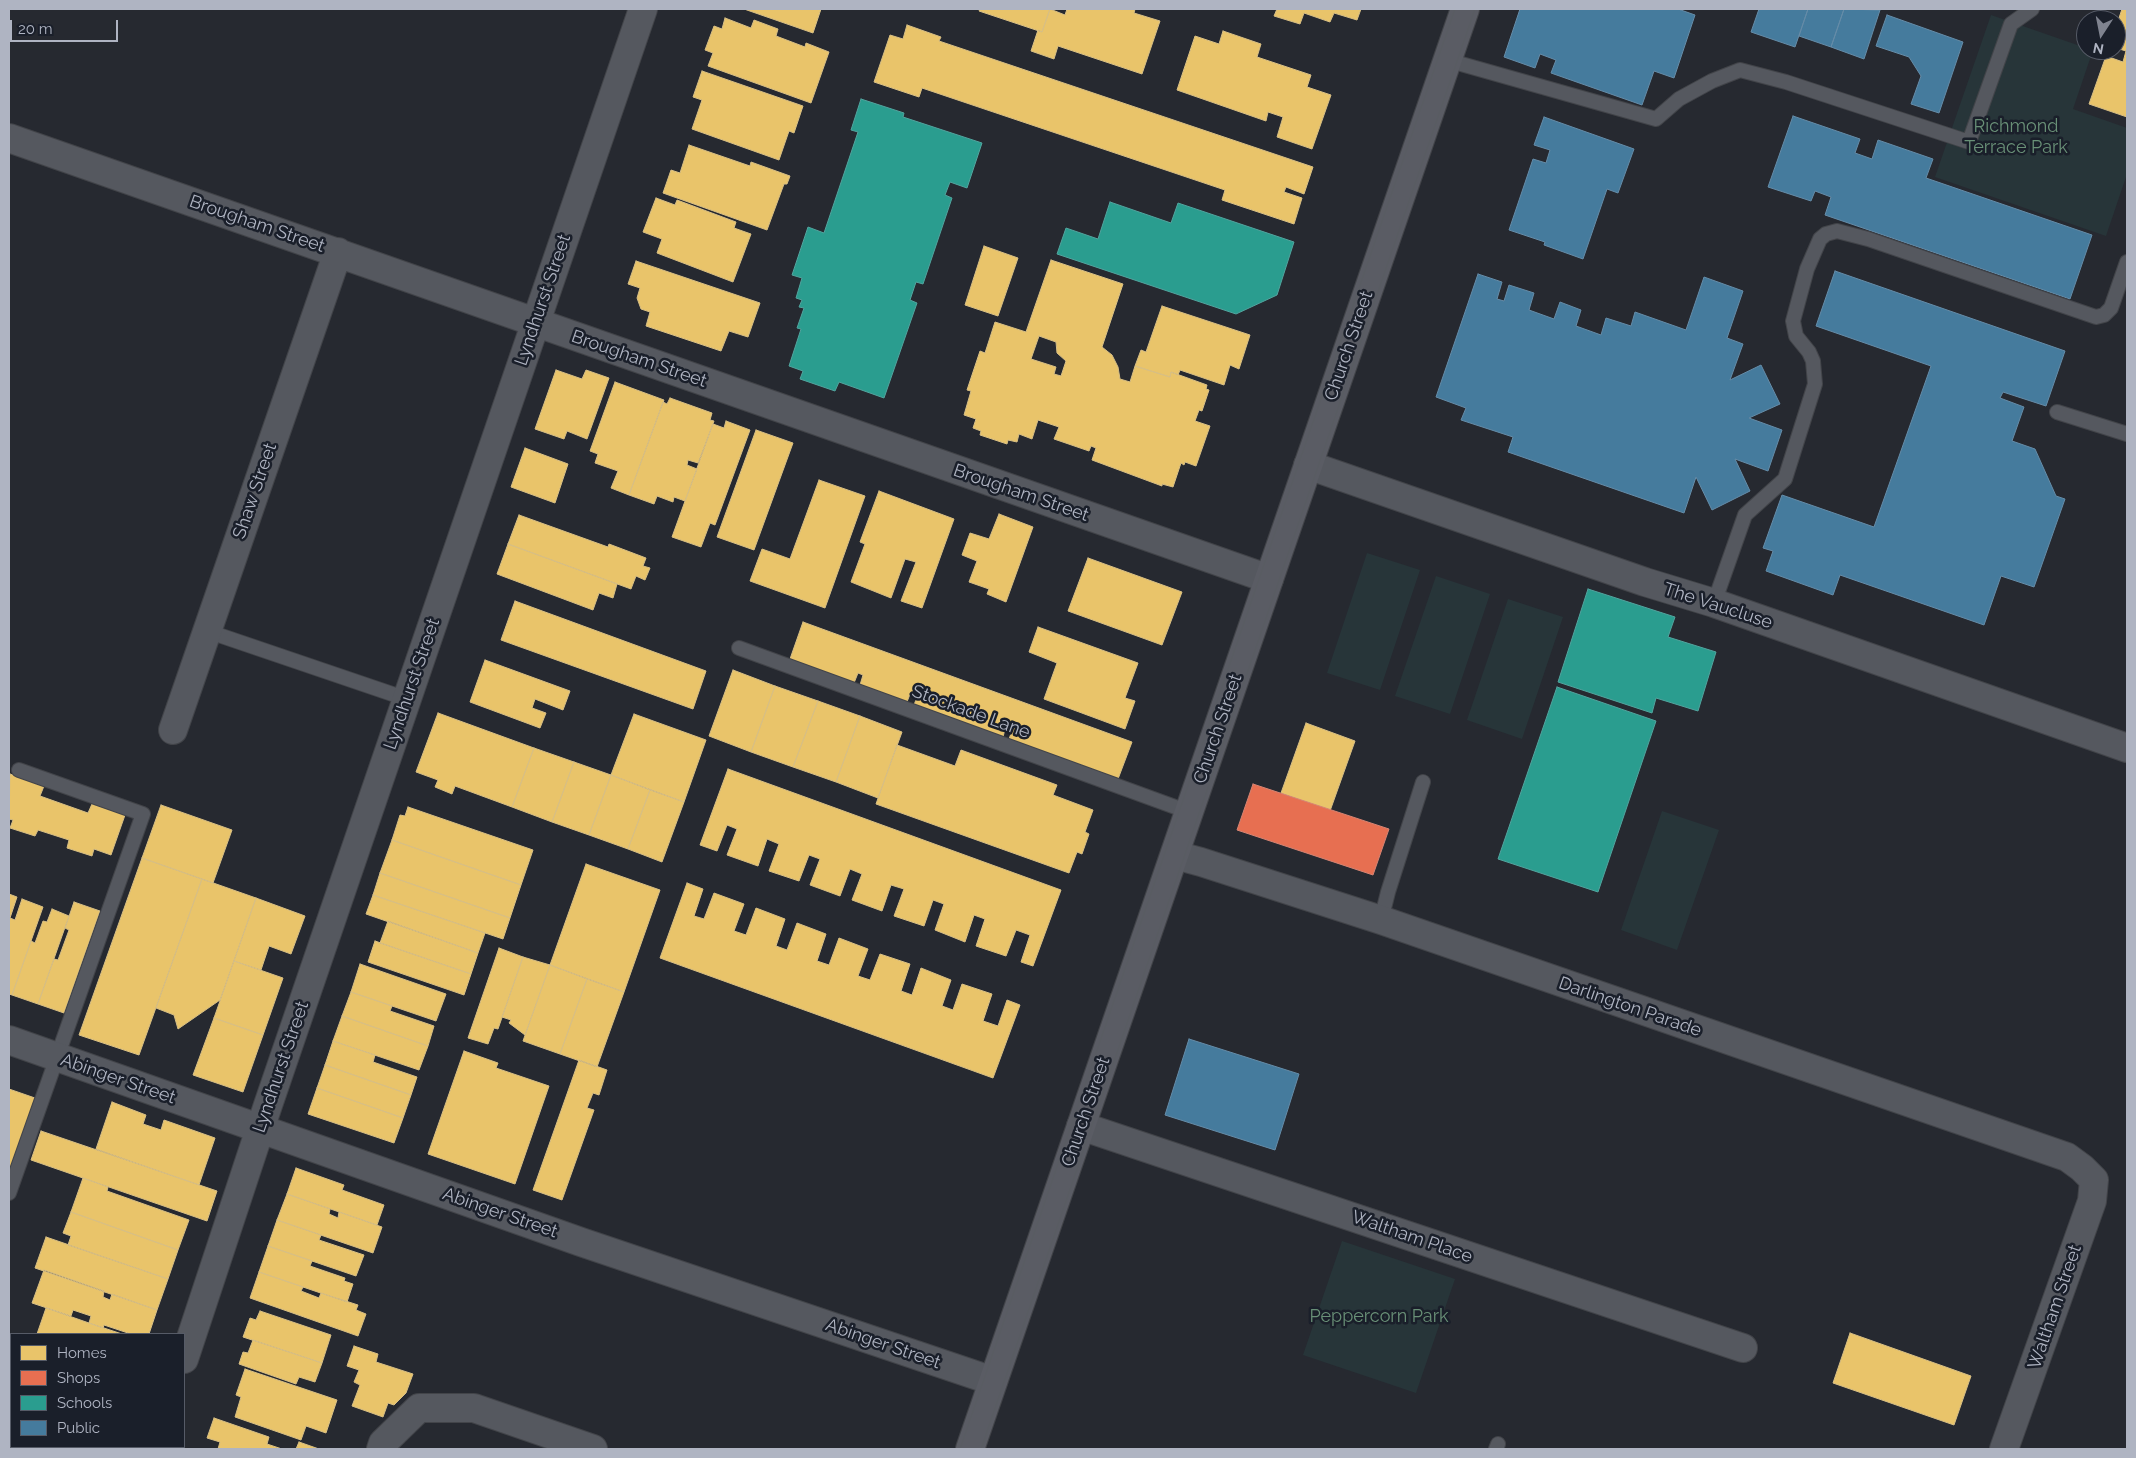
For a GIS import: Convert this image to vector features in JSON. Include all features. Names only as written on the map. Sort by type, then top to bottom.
[{"type":"main road","name":"Church Street","points":[[970,1449],[1465,9]]},
{"type":"street","name":"Lyndhurst Street","points":[[185,1356],[260,1129],[642,9]]},
{"type":"street","name":"Brougham Street","points":[[11,146],[338,252],[535,323],[1269,579]]},
{"type":"street","name":"Shaw Street","points":[[173,730],[338,252]]},
{"type":"street","name":"The Vaucluse","points":[[1308,465],[1645,582],[1714,603],[2127,748]]},
{"type":"street","name":"Darlington Parade","points":[[1175,855],[1381,920],[2066,1157],[2082,1168]]},
{"type":"street","name":"Abinger Street","points":[[9,1040],[581,1242],[993,1381]]},
{"type":"street","name":"Waltham Place","points":[[1082,1126],[1743,1348]]},
{"type":"street","name":"Waltham Street","points":[[2004,1449],[2092,1201],[2094,1180],[2082,1168]]},
{"type":"street","points":[[381,1449],[384,1443],[419,1408],[474,1408],[593,1449]]},
{"type":"lane","points":[[1448,60],[1656,119],[1679,99],[1712,81],[1740,70],[1786,82],[1969,142],[2011,24],[2032,9]]},
{"type":"lane","points":[[1714,603],[1745,515],[1785,479],[1815,384],[1813,361],[1809,352],[1796,336],[1793,321],[1807,269],[1820,239],[1826,234],[1837,231],[1868,239],[2096,317],[2104,315],[2111,308],[2127,262]]},
{"type":"lane","points":[[2057,412],[2127,434]]},
{"type":"lane","points":[[207,631],[406,699]]},
{"type":"lane","name":"Stockade Lane","points":[[739,648],[1189,812]]},
{"type":"lane","points":[[9,1193],[143,814],[19,770]]},
{"type":"lane","points":[[1381,920],[1423,782]]},
{"type":"green space","name":"Richmond Terrace Park","points":[[1991,15],[2076,45],[2076,60],[2090,60],[2073,109],[2127,128],[2127,174],[2106,236],[1935,177]]},
{"type":"green space","points":[[1367,553],[1420,570],[1380,690],[1327,673]]},
{"type":"green space","points":[[1436,576],[1490,594],[1450,714],[1395,696]]},
{"type":"green space","points":[[1508,599],[1563,617],[1522,739],[1467,720]]},
{"type":"green space","points":[[1662,811],[1719,830],[1677,950],[1621,930]]},
{"type":"green space","name":"Peppercorn Park","points":[[1342,1241],[1455,1279],[1416,1393],[1303,1355]]},
{"type":"building: Homes","points":[[744,9],[821,9],[813,33]]},
{"type":"building: Homes","points":[[980,9],[1050,9],[1042,32],[979,11]]},
{"type":"building: Homes","points":[[1050,9],[1065,15],[1067,9],[1135,9],[1134,13],[1160,21],[1142,74],[1058,46],[1054,59],[1031,51],[1038,30],[1042,32]]},
{"type":"building: Homes","points":[[1277,9],[1361,9],[1357,20],[1334,13],[1330,22],[1304,13],[1300,24],[1274,16]]},
{"type":"building: Homes","points":[[2127,9],[2127,117],[2089,104],[2105,60],[2123,62],[2126,60],[2126,10],[2122,10]]},
{"type":"building: Homes","points":[[725,18],[751,28],[754,20],[778,29],[776,36],[805,47],[806,43],[829,52],[811,103],[708,66],[713,53],[705,50],[714,26],[722,29]]},
{"type":"building: Homes","points":[[907,25],[941,37],[939,41],[1313,167],[1304,194],[1286,187],[1284,192],[1302,198],[1294,224],[1222,200],[1225,190],[922,88],[919,97],[874,82],[890,35],[903,39]]},
{"type":"building: Homes","points":[[1223,31],[1261,44],[1257,57],[1311,75],[1307,87],[1331,95],[1312,149],[1277,137],[1283,117],[1268,112],[1266,121],[1177,90],[1195,36],[1219,44]]},
{"type":"building: Homes","points":[[702,71],[803,106],[794,133],[789,131],[779,160],[692,129],[702,100],[693,97]]},
{"type":"building: Homes","points":[[689,145],[750,166],[751,162],[790,176],[787,184],[784,184],[767,230],[663,193],[671,170],[680,173]]},
{"type":"building: Homes","points":[[656,198],[675,205],[677,200],[736,222],[734,228],[751,234],[733,282],[657,253],[662,239],[643,232]]},
{"type":"building: Homes","points":[[984,246],[1018,258],[998,316],[965,305]]},
{"type":"building: Homes","points":[[1051,260],[1123,284],[1102,347],[1112,355],[1118,367],[1120,379],[1130,382],[1135,366],[1170,377],[1171,372],[1207,385],[1206,389],[1209,390],[1202,411],[1199,410],[1195,421],[1210,426],[1196,466],[1185,462],[1184,465],[1181,463],[1173,487],[1162,484],[1162,486],[1092,460],[1096,448],[1091,446],[1089,451],[1054,439],[1059,427],[1038,420],[1032,439],[1019,434],[1017,442],[1008,440],[1007,444],[980,435],[981,431],[973,428],[976,419],[964,415],[971,391],[967,390],[980,351],[985,353],[995,322],[1026,332]],"holes":[[[1039,336],[1056,342],[1057,353],[1066,361],[1061,376],[1054,374],[1056,367],[1031,359]]]},
{"type":"building: Homes","points":[[636,261],[760,303],[748,337],[729,331],[721,351],[646,326],[650,312],[641,309],[637,298],[640,288],[628,284]]},
{"type":"building: Homes","points":[[1162,306],[1250,335],[1239,369],[1230,365],[1224,385],[1180,370],[1178,375],[1171,372],[1170,377],[1135,366],[1141,350],[1146,352]]},
{"type":"building: Homes","points":[[556,370],[582,379],[586,370],[609,378],[587,439],[567,431],[564,439],[535,429]]},
{"type":"building: Homes","points":[[615,382],[664,400],[629,495],[611,488],[618,471],[595,463],[598,454],[590,451]]},
{"type":"building: Homes","points":[[670,398],[712,413],[710,420],[714,421],[698,463],[688,460],[687,465],[697,469],[685,501],[674,497],[673,502],[657,496],[654,504],[629,495],[663,402],[667,404]]},
{"type":"building: Homes","points":[[726,421],[750,430],[715,525],[710,523],[701,547],[672,537],[713,424],[724,428]]},
{"type":"building: Homes","points":[[756,430],[793,443],[754,550],[717,537]]},
{"type":"building: Homes","points":[[525,448],[568,464],[555,503],[511,487]]},
{"type":"building: Homes","points":[[819,480],[865,496],[825,608],[750,581],[762,549],[790,559]]},
{"type":"building: Homes","points":[[879,491],[954,519],[922,608],[901,601],[916,562],[905,559],[891,598],[851,582],[865,544],[860,542]]},
{"type":"building: Homes","points":[[999,514],[1033,527],[1006,602],[987,594],[989,589],[969,582],[977,561],[962,555],[970,533],[989,539]]},
{"type":"building: Homes","points":[[519,515],[608,547],[609,544],[646,558],[643,566],[650,568],[645,580],[636,576],[631,589],[508,544]]},
{"type":"building: Homes","points":[[508,544],[617,584],[613,598],[599,593],[593,610],[497,574]]},
{"type":"building: Homes","points":[[1088,558],[1182,592],[1162,645],[1068,611]]},
{"type":"building: Homes","points":[[515,601],[706,671],[693,709],[501,640]]},
{"type":"building: Homes","points":[[803,622],[1132,742],[1118,779],[1009,739],[1012,731],[1005,729],[1003,737],[914,705],[917,697],[910,694],[907,702],[860,685],[863,675],[858,673],[854,683],[790,659]]},
{"type":"building: Homes","points":[[1038,627],[1138,663],[1125,698],[1135,701],[1125,729],[1044,699],[1057,663],[1029,652]]},
{"type":"building: Homes","points":[[485,660],[570,691],[563,710],[535,699],[532,708],[546,713],[540,728],[470,702]]},
{"type":"building: Homes","points":[[733,670],[775,686],[751,752],[709,736]]},
{"type":"building: Homes","points":[[775,686],[818,701],[793,767],[751,752]]},
{"type":"building: Homes","points":[[818,701],[860,716],[836,782],[793,767]]},
{"type":"building: Homes","points":[[438,713],[534,748],[512,807],[455,786],[452,794],[435,787],[438,780],[416,772]]},
{"type":"building: Homes","points":[[634,714],[706,740],[684,802],[611,775]]},
{"type":"building: Homes","points":[[860,716],[902,732],[878,798],[836,782]]},
{"type":"building: Homes","points":[[1306,723],[1355,741],[1330,811],[1281,793]]},
{"type":"building: Homes","points":[[897,745],[955,766],[961,750],[1057,785],[1053,795],[1093,810],[1085,832],[1089,834],[1082,854],[1077,852],[1069,873],[876,804]]},
{"type":"building: Homes","points":[[534,748],[574,762],[552,822],[512,807]]},
{"type":"building: Homes","points":[[574,762],[611,775],[589,835],[552,822]]},
{"type":"building: Homes","points":[[728,769],[1061,890],[1033,966],[1021,962],[1030,935],[1016,930],[1006,956],[976,946],[985,919],[974,915],[965,942],[935,930],[944,904],[933,900],[924,926],[894,916],[904,889],[891,885],[882,911],[852,900],[862,874],[850,869],[840,896],[810,885],[820,859],[809,855],[799,881],[769,871],[779,844],[767,839],[758,866],[727,855],[737,829],[727,825],[717,851],[700,845]]},
{"type":"building: Homes","points":[[10,774],[44,786],[40,796],[88,813],[92,804],[125,815],[111,855],[94,849],[92,856],[67,848],[69,840],[38,830],[35,836],[10,828],[13,820],[9,819]]},
{"type":"building: Homes","points":[[611,775],[650,790],[628,849],[589,835]]},
{"type":"building: Homes","points":[[650,790],[684,802],[662,862],[628,849]]},
{"type":"building: Homes","points":[[161,805],[232,830],[213,883],[142,858]]},
{"type":"building: Homes","points":[[408,807],[533,850],[521,885],[392,840],[400,815],[405,816]]},
{"type":"building: Homes","points":[[392,840],[521,885],[510,918],[380,873]]},
{"type":"building: Homes","points":[[142,858],[202,879],[139,1055],[79,1035]]},
{"type":"building: Homes","points":[[586,864],[660,890],[624,992],[550,965]]},
{"type":"building: Homes","points":[[380,873],[510,918],[503,939],[373,895]]},
{"type":"building: Homes","points":[[202,879],[256,898],[220,1000],[178,1029],[174,1015],[156,1008]]},
{"type":"building: Homes","points":[[687,883],[703,889],[694,916],[704,919],[714,893],[744,904],[734,931],[746,935],[756,908],[785,919],[776,946],[787,950],[797,923],[826,934],[817,961],[829,965],[839,938],[868,949],[858,976],[870,980],[880,954],[910,964],[901,991],[912,995],[921,968],[951,980],[942,1006],[953,1010],[962,984],[992,994],[983,1021],[998,1026],[1007,1000],[1020,1005],[993,1078],[660,958]]},
{"type":"building: Homes","points":[[9,894],[17,897],[9,921]]},
{"type":"building: Homes","points":[[373,895],[485,933],[478,953],[366,914]]},
{"type":"building: Homes","points":[[256,898],[305,916],[291,954],[269,946],[261,970],[234,961]]},
{"type":"building: Homes","points":[[22,899],[43,907],[12,995],[9,994],[9,921],[10,918],[15,920]]},
{"type":"building: Homes","points":[[74,902],[100,911],[64,1013],[38,1004],[54,959],[58,960],[69,930],[65,928]]},
{"type":"building: Homes","points":[[52,909],[69,916],[38,1004],[12,995],[31,941],[35,943],[43,921],[47,922]]},
{"type":"building: Homes","points":[[388,921],[478,953],[471,974],[380,943]]},
{"type":"building: Homes","points":[[375,941],[471,974],[464,995],[368,962]]},
{"type":"building: Homes","points":[[499,948],[523,957],[498,1029],[494,1028],[488,1044],[468,1038]]},
{"type":"building: Homes","points":[[523,957],[550,965],[525,1035],[509,1023],[511,1020],[502,1017]]},
{"type":"building: Homes","points":[[234,961],[283,978],[263,1035],[214,1018]]},
{"type":"building: Homes","points":[[360,964],[446,994],[436,1021],[351,992]]},
{"type":"building: Homes","points":[[550,965],[587,979],[560,1054],[523,1041]]},
{"type":"building: Homes","points":[[587,979],[624,992],[597,1067],[560,1054]]},
{"type":"building: Homes","points":[[351,992],[392,1006],[390,1011],[434,1026],[428,1046],[342,1016]]},
{"type":"building: Homes","points":[[342,1016],[428,1046],[419,1070],[333,1041]]},
{"type":"building: Homes","points":[[214,1018],[263,1035],[243,1092],[193,1075]]},
{"type":"building: Homes","points":[[333,1041],[375,1055],[373,1062],[417,1077],[411,1095],[325,1065]]},
{"type":"building: Homes","points":[[464,1051],[498,1063],[496,1068],[549,1086],[515,1184],[428,1154]]},
{"type":"building: Homes","points":[[579,1060],[607,1070],[599,1095],[593,1093],[587,1108],[594,1110],[562,1200],[533,1190]]},
{"type":"building: Homes","points":[[325,1065],[411,1095],[403,1118],[317,1088]]},
{"type":"building: Homes","points":[[317,1088],[403,1118],[394,1143],[308,1114]]},
{"type":"building: Homes","points":[[9,1089],[35,1098],[9,1174]]},
{"type":"building: Homes","points":[[112,1102],[146,1115],[143,1124],[161,1130],[164,1120],[215,1138],[199,1185],[96,1149]]},
{"type":"building: Homes","points":[[41,1131],[217,1191],[207,1221],[31,1160]]},
{"type":"building: Homes","points":[[296,1168],[344,1185],[342,1190],[384,1205],[377,1225],[287,1194]]},
{"type":"building: Homes","points":[[83,1178],[108,1187],[107,1191],[189,1220],[178,1250],[71,1212]]},
{"type":"building: Homes","points":[[287,1194],[330,1209],[329,1214],[338,1218],[339,1212],[382,1227],[373,1253],[277,1220]]},
{"type":"building: Homes","points":[[71,1212],[178,1250],[168,1279],[68,1245],[71,1236],[63,1233]]},
{"type":"building: Homes","points":[[277,1220],[321,1235],[319,1240],[364,1255],[356,1276],[268,1246]]},
{"type":"building: Homes","points":[[46,1237],[168,1279],[157,1310],[35,1268]]},
{"type":"building: Homes","points":[[268,1246],[312,1261],[310,1266],[345,1278],[344,1281],[353,1284],[347,1302],[259,1272]]},
{"type":"building: Homes","points":[[44,1270],[104,1291],[103,1297],[110,1300],[112,1294],[157,1310],[149,1333],[128,1333],[104,1325],[103,1328],[89,1323],[91,1316],[73,1310],[71,1316],[32,1303]]},
{"type":"building: Homes","points":[[259,1272],[303,1287],[301,1291],[319,1298],[321,1293],[358,1305],[356,1310],[366,1314],[358,1336],[250,1298]]},
{"type":"building: Homes","points":[[46,1308],[119,1333],[37,1333]]},
{"type":"building: Homes","points":[[260,1311],[331,1335],[322,1363],[243,1337],[250,1318],[256,1320]]},
{"type":"building: Homes","points":[[1850,1333],[1971,1376],[1954,1425],[1833,1383]]},
{"type":"building: Homes","points":[[253,1340],[322,1363],[315,1382],[299,1377],[296,1384],[239,1364],[243,1352],[248,1353]]},
{"type":"building: Homes","points":[[354,1346],[378,1354],[376,1362],[413,1374],[406,1393],[394,1405],[388,1403],[383,1417],[352,1406],[360,1385],[354,1382],[359,1370],[347,1366]]},
{"type":"building: Homes","points":[[245,1369],[337,1400],[326,1433],[306,1426],[301,1440],[235,1417],[241,1397],[236,1395]]},
{"type":"building: Homes","points":[[214,1418],[269,1437],[267,1444],[282,1449],[218,1449],[220,1442],[207,1438]]},
{"type":"building: Homes","points":[[299,1442],[319,1449],[296,1449]]},
{"type":"building: Homes","points":[[34,1448],[96,1448],[96,1449]]},
{"type":"building: Shops","points":[[1253,784],[1389,829],[1373,875],[1237,830]]},
{"type":"building: Schools","points":[[861,99],[904,113],[903,117],[982,143],[967,188],[950,182],[945,195],[952,198],[923,284],[916,282],[910,300],[917,303],[884,398],[839,382],[835,391],[800,379],[803,371],[789,366],[801,329],[797,328],[804,308],[799,307],[802,300],[796,298],[802,278],[792,275],[808,227],[824,233],[858,132],[851,130]]},
{"type":"building: Schools","points":[[1110,202],[1171,223],[1178,203],[1294,242],[1277,295],[1236,314],[1057,254],[1066,228],[1098,239]]},
{"type":"building: Schools","points":[[1588,589],[1675,617],[1668,637],[1716,652],[1698,711],[1656,698],[1652,713],[1558,682]]},
{"type":"building: Schools","points":[[1557,687],[1656,721],[1598,892],[1498,859]]},
{"type":"building: Public","points":[[1520,9],[1678,9],[1695,15],[1674,78],[1654,71],[1642,105],[1551,73],[1556,60],[1540,54],[1535,68],[1504,57]]},
{"type":"building: Public","points":[[1759,9],[1808,9],[1795,47],[1751,32]]},
{"type":"building: Public","points":[[1808,9],[1844,9],[1831,47],[1799,36]]},
{"type":"building: Public","points":[[1844,9],[1880,10],[1864,59],[1831,47]]},
{"type":"building: Public","points":[[1887,15],[1963,42],[1939,113],[1911,104],[1921,76],[1909,57],[1876,46]]},
{"type":"building: Public","points":[[1793,116],[1860,139],[1855,153],[1872,159],[1878,140],[1933,159],[1926,178],[2092,235],[2070,299],[1825,215],[1831,197],[1815,191],[1811,201],[1768,187]]},
{"type":"building: Public","points":[[1544,117],[1634,149],[1618,193],[1607,189],[1583,259],[1544,245],[1545,242],[1509,230],[1533,159],[1546,163],[1550,150],[1534,145]]},
{"type":"building: Public","points":[[1835,271],[2065,351],[2046,406],[2003,392],[2000,398],[2024,407],[2012,441],[2035,449],[2056,496],[2065,499],[2034,587],[2001,576],[1984,625],[1840,575],[1833,595],[1766,571],[1773,551],[1763,548],[1782,495],[1874,527],[1931,366],[1816,326]]},
{"type":"building: Public","points":[[1478,274],[1502,282],[1497,299],[1504,301],[1509,285],[1534,293],[1529,310],[1554,319],[1560,302],[1581,310],[1576,326],[1601,335],[1606,318],[1631,326],[1635,312],[1686,330],[1704,277],[1743,291],[1727,338],[1743,344],[1730,380],[1761,365],[1780,404],[1749,418],[1782,430],[1768,471],[1735,459],[1750,491],[1712,510],[1696,477],[1684,513],[1508,452],[1513,437],[1461,420],[1466,408],[1436,397]]},
{"type":"building: Public","points":[[1189,1039],[1299,1074],[1275,1150],[1165,1115]]},
{"type":"tram line","points":[[960,1449],[1455,9]]},
{"type":"tram line","points":[[981,1449],[1475,9]]}]
